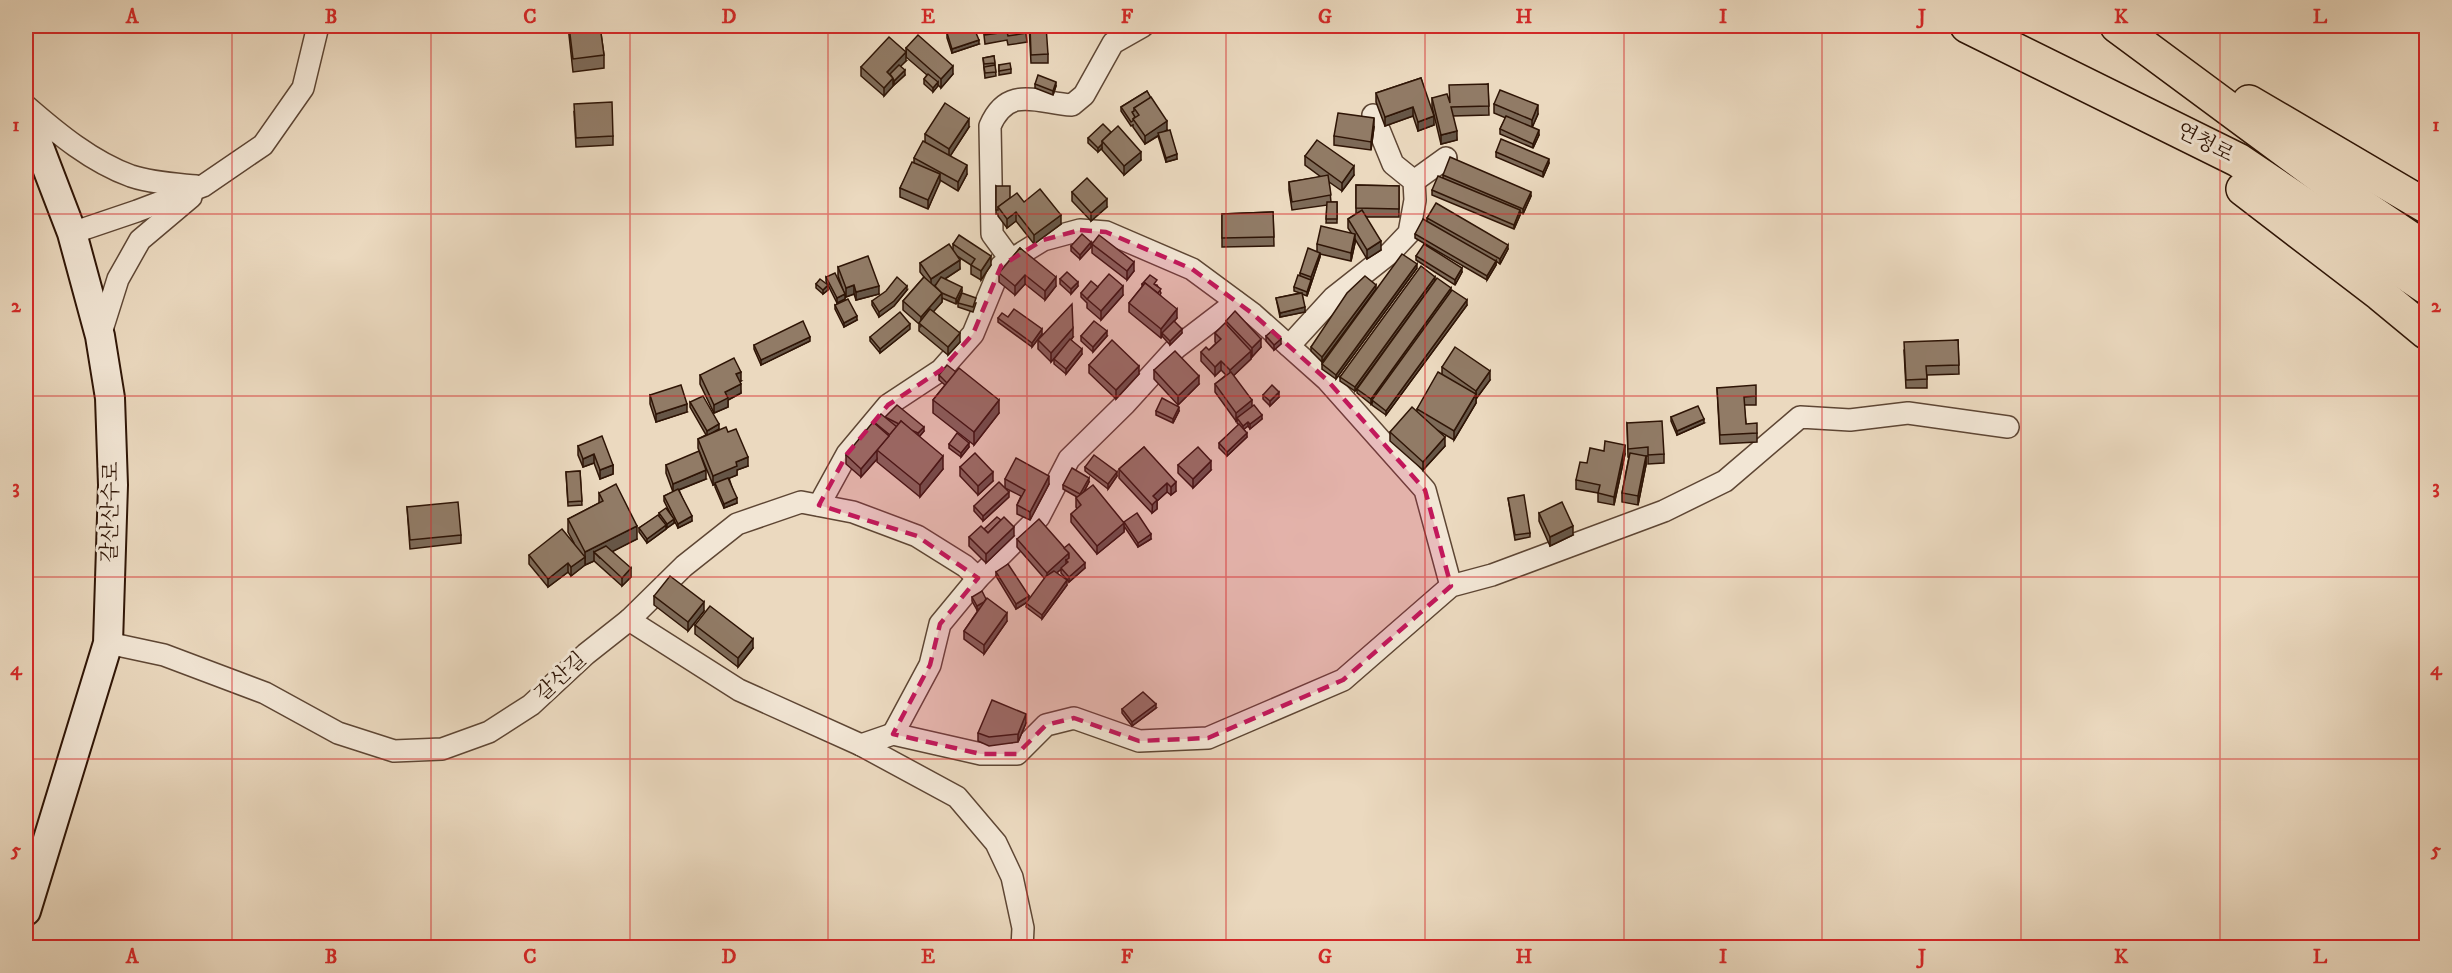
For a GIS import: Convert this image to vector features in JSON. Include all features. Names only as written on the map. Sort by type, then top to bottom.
[{"type":"highway","name":"연청로","points":[[1967,26],[2107,93],[2238,160],[2427,287]]},
{"type":"highway","name":"연청로","points":[[2117,26],[2340,191],[2427,249]]},
{"type":"highway","points":[[2117,26],[2427,206]]},
{"type":"highway","points":[[2107,93],[2262,202],[2427,332]]},
{"type":"main road","name":"갈산산수로","points":[[26,113],[72,233],[100,336],[110,398],[113,485],[108,643],[26,911]]},
{"type":"street","points":[[100,336],[118,279],[140,240],[203,186],[263,145],[303,88],[318,26]]},
{"type":"street","points":[[1011,260],[992,234],[990,126],[996,111],[1012,100],[1029,98],[1072,105],[1084,95],[1113,43],[1143,26]]},
{"type":"street","points":[[26,106],[57,132],[99,161],[132,176],[168,184],[203,186]]},
{"type":"street","points":[[1289,346],[1333,298],[1390,253],[1409,232],[1415,200],[1414,181],[1393,164],[1373,115]]},
{"type":"street","points":[[1414,181],[1446,158]]},
{"type":"street","points":[[72,233],[137,212],[203,186]]},
{"type":"street","points":[[819,505],[847,454],[888,405],[941,370],[973,334],[1000,266],[1043,240],[1080,230],[1106,232],[1192,268],[1236,302],[1327,380],[1425,490],[1451,586]]},
{"type":"street","points":[[893,734],[930,665],[940,624],[978,578],[1039,517],[1069,459],[1125,404],[1176,348],[1236,302]]},
{"type":"street","points":[[861,745],[893,734],[981,754],[1017,754],[1046,725],[1074,718],[1139,741],[1208,738],[1343,680],[1451,586],[1492,575],[1664,511],[1725,481],[1800,417],[1850,420],[1908,413],[2008,427],[1972,422]]},
{"type":"street","name":"갈산길","points":[[108,643],[164,655],[265,693],[349,737],[394,751],[442,749],[489,732],[531,705],[586,654],[629,620],[684,566],[737,525],[801,502],[853,512],[917,536],[965,566],[978,578]]},
{"type":"street","points":[[629,620],[738,690],[861,745],[957,797],[996,843],[1012,878],[1023,928],[1022,948]]},
{"type":"highlighted area","points":[[1080,230],[1106,232],[1192,269],[1253,314],[1327,380],[1425,490],[1451,586],[1343,680],[1208,738],[1139,741],[1074,718],[1046,725],[1017,754],[981,754],[893,734],[930,665],[940,624],[978,578],[917,536],[819,505],[847,454],[888,405],[941,370],[973,334],[1001,266],[1043,240]]},
{"type":"building","points":[[569,26],[600,26],[604,55],[573,59]]},
{"type":"building","points":[[973,26],[979,40],[952,49],[947,33]]},
{"type":"building","points":[[984,26],[1025,26],[1027,33],[1008,36],[1007,32],[985,35]]},
{"type":"building","points":[[1030,26],[1046,26],[1048,54],[1031,55]]},
{"type":"building","points":[[918,35],[953,66],[941,79],[906,48]]},
{"type":"building","points":[[889,37],[906,52],[887,72],[893,78],[884,88],[861,67]]},
{"type":"building","points":[[994,56],[995,63],[984,64],[983,58]]},
{"type":"building","points":[[1010,63],[1011,69],[999,71],[999,65]]},
{"type":"building","points":[[899,65],[905,70],[894,81],[890,74]]},
{"type":"building","points":[[995,65],[996,72],[985,73],[984,67]]},
{"type":"building","points":[[928,74],[938,82],[933,88],[924,79]]},
{"type":"building","points":[[1038,75],[1056,82],[1053,91],[1035,84]]},
{"type":"building","points":[[1421,78],[1434,116],[1418,122],[1413,107],[1385,117],[1376,93]]},
{"type":"building","points":[[1488,84],[1489,106],[1451,107],[1457,131],[1441,135],[1432,98],[1447,94],[1450,103],[1449,85]]},
{"type":"building","points":[[1500,90],[1538,105],[1532,120],[1494,104]]},
{"type":"building","points":[[1147,91],[1151,98],[1134,108],[1132,112],[1135,117],[1131,122],[1121,107]]},
{"type":"building","points":[[1151,97],[1167,121],[1145,136],[1133,119],[1139,115],[1134,108]]},
{"type":"building","points":[[612,102],[613,136],[576,138],[574,104]]},
{"type":"building","points":[[945,103],[969,119],[949,149],[925,134]]},
{"type":"building","points":[[1338,113],[1374,118],[1371,142],[1334,136]]},
{"type":"building","points":[[1506,116],[1539,130],[1533,144],[1500,129]]},
{"type":"building","points":[[1103,124],[1111,132],[1098,148],[1088,138]]},
{"type":"building","points":[[1118,126],[1141,152],[1124,166],[1102,141]]},
{"type":"building","points":[[1170,130],[1177,154],[1166,158],[1158,133]]},
{"type":"building","points":[[1501,139],[1549,159],[1543,172],[1496,152]]},
{"type":"building","points":[[1317,140],[1354,166],[1342,183],[1305,156]]},
{"type":"building","points":[[923,141],[967,165],[958,182],[914,158]]},
{"type":"building","points":[[1450,157],[1531,192],[1523,209],[1443,175]]},
{"type":"building","points":[[912,162],[940,174],[928,200],[900,188]]},
{"type":"building","points":[[1328,175],[1331,195],[1292,202],[1289,182]]},
{"type":"building","points":[[1438,176],[1520,210],[1514,225],[1432,190]]},
{"type":"building","points":[[1087,178],[1107,199],[1091,213],[1072,192]]},
{"type":"building","points":[[1356,185],[1399,186],[1399,209],[1356,208]]},
{"type":"building","points":[[996,186],[1010,186],[1010,198],[998,207],[998,210],[996,210]]},
{"type":"building","points":[[1040,189],[1061,215],[1034,235],[1016,212],[1007,219],[998,207],[1017,193],[1024,202]]},
{"type":"building","points":[[1327,202],[1337,202],[1337,219],[1326,219]]},
{"type":"building","points":[[1436,203],[1508,245],[1500,259],[1427,218]]},
{"type":"building","points":[[1362,210],[1381,241],[1367,250],[1348,219]]},
{"type":"building","points":[[1273,212],[1274,237],[1222,238],[1222,214]]},
{"type":"building","points":[[1423,219],[1496,261],[1487,276],[1415,234]]},
{"type":"building","points":[[1321,226],[1355,234],[1351,253],[1317,244]]},
{"type":"building","points":[[1082,234],[1091,242],[1080,255],[1071,246]]},
{"type":"building","points":[[959,235],[991,256],[981,271],[971,265],[975,259],[953,244]]},
{"type":"building","points":[[1099,235],[1134,262],[1127,271],[1092,244]]},
{"type":"building","points":[[949,244],[960,260],[931,279],[920,263]]},
{"type":"building","points":[[1424,244],[1462,268],[1455,280],[1416,256]]},
{"type":"building","points":[[1020,248],[1056,277],[1045,291],[1025,275],[1015,286],[999,273]]},
{"type":"building","points":[[1308,248],[1320,253],[1311,277],[1300,273]]},
{"type":"building","points":[[1402,254],[1417,264],[1336,375],[1322,364]]},
{"type":"building","points":[[868,256],[879,286],[856,292],[854,285],[846,288],[838,267]]},
{"type":"building","points":[[1421,266],[1435,277],[1355,387],[1340,377]]},
{"type":"building","points":[[1067,272],[1078,282],[1071,289],[1060,279]]},
{"type":"building","points":[[835,273],[845,294],[837,298],[826,277]]},
{"type":"building","points":[[1109,274],[1123,286],[1101,311],[1087,299]]},
{"type":"building","points":[[1150,275],[1157,280],[1154,284],[1161,289],[1158,293],[1145,283],[1142,284]]},
{"type":"building","points":[[1298,275],[1311,280],[1307,292],[1294,287]]},
{"type":"building","points":[[1365,276],[1376,285],[1322,357],[1311,347],[1347,293]]},
{"type":"building","points":[[897,277],[907,286],[894,301],[879,312],[872,301],[886,291]]},
{"type":"building","points":[[924,277],[942,293],[921,317],[903,301]]},
{"type":"building","points":[[941,277],[962,287],[956,299],[942,293],[935,286]]},
{"type":"building","points":[[1437,278],[1451,288],[1371,399],[1357,389]]},
{"type":"building","points":[[820,279],[828,285],[823,290],[816,284]]},
{"type":"building","points":[[1091,281],[1098,287],[1087,299],[1081,293]]},
{"type":"building","points":[[1145,283],[1177,309],[1161,329],[1129,303]]},
{"type":"building","points":[[1452,290],[1467,300],[1386,411],[1372,400]]},
{"type":"building","points":[[962,293],[976,298],[973,307],[958,303]]},
{"type":"building","points":[[1302,293],[1305,307],[1280,313],[1276,298]]},
{"type":"building","points":[[848,299],[857,316],[844,323],[835,305]]},
{"type":"building","points":[[1072,304],[1073,328],[1051,353],[1038,340]]},
{"type":"building","points":[[930,309],[960,333],[948,347],[919,323]]},
{"type":"building","points":[[1014,309],[1042,329],[1032,343],[998,318],[1002,313],[1008,317]]},
{"type":"building","points":[[1235,311],[1261,339],[1252,348],[1226,321]]},
{"type":"building","points":[[900,312],[910,324],[880,349],[870,337]]},
{"type":"building","points":[[803,321],[810,337],[761,360],[754,345]]},
{"type":"building","points":[[1094,321],[1107,331],[1093,347],[1081,336]]},
{"type":"building","points":[[1174,321],[1182,329],[1170,341],[1162,333]]},
{"type":"building","points":[[1225,323],[1251,351],[1230,370],[1221,361],[1215,367],[1201,352],[1206,347],[1209,350],[1221,339],[1215,333]]},
{"type":"building","points":[[1273,330],[1281,339],[1274,345],[1266,336]]},
{"type":"building","points":[[1070,339],[1082,349],[1066,369],[1054,359]]},
{"type":"building","points":[[1112,340],[1139,366],[1116,390],[1089,365]]},
{"type":"building","points":[[1958,340],[1959,365],[1926,366],[1927,379],[1906,380],[1904,342]]},
{"type":"building","points":[[1455,347],[1490,371],[1476,391],[1442,367]]},
{"type":"building","points":[[1175,351],[1199,376],[1178,396],[1154,370]]},
{"type":"building","points":[[734,358],[741,372],[736,374],[741,384],[725,392],[728,398],[714,405],[700,375]]},
{"type":"building","points":[[947,365],[956,372],[947,383],[939,375]]},
{"type":"building","points":[[959,368],[999,400],[974,432],[933,400]]},
{"type":"building","points":[[1231,372],[1252,400],[1236,413],[1215,384]]},
{"type":"building","points":[[1438,372],[1476,394],[1454,431],[1417,409]]},
{"type":"building","points":[[681,385],[687,404],[656,414],[650,395]]},
{"type":"building","points":[[1272,385],[1279,392],[1270,401],[1263,395]]},
{"type":"building","points":[[1756,385],[1756,396],[1744,397],[1746,424],[1757,423],[1757,433],[1720,435],[1717,388]]},
{"type":"building","points":[[703,396],[719,424],[707,431],[690,402]]},
{"type":"building","points":[[1162,398],[1179,407],[1173,419],[1156,411]]},
{"type":"building","points":[[897,405],[924,427],[918,433],[901,421],[899,424],[885,417]]},
{"type":"building","points":[[1254,405],[1262,415],[1243,426],[1237,418]]},
{"type":"building","points":[[1698,406],[1704,419],[1677,431],[1671,417]]},
{"type":"building","points":[[1412,407],[1445,437],[1423,462],[1390,432]]},
{"type":"building","points":[[881,414],[897,427],[890,435],[874,422]]},
{"type":"building","points":[[901,421],[943,456],[920,485],[877,450]]},
{"type":"building","points":[[1662,421],[1664,454],[1648,455],[1648,447],[1628,449],[1627,423]]},
{"type":"building","points":[[873,422],[889,436],[861,469],[846,455]]},
{"type":"building","points":[[1239,424],[1247,433],[1227,452],[1219,443]]},
{"type":"building","points":[[726,427],[728,432],[736,429],[748,457],[736,462],[737,466],[713,476],[698,439]]},
{"type":"building","points":[[957,433],[969,443],[961,453],[949,444]]},
{"type":"building","points":[[602,436],[613,465],[600,470],[594,454],[583,459],[578,446]]},
{"type":"building","points":[[1605,441],[1625,445],[1614,497],[1598,493],[1600,485],[1576,480],[1580,462],[1587,463],[1590,448],[1604,451]]},
{"type":"building","points":[[1144,447],[1176,482],[1171,487],[1167,483],[1153,496],[1157,500],[1152,505],[1119,469]]},
{"type":"building","points":[[1198,447],[1211,461],[1193,479],[1178,465]]},
{"type":"building","points":[[699,451],[706,470],[673,484],[666,465]]},
{"type":"building","points":[[975,453],[993,472],[978,486],[960,467]]},
{"type":"building","points":[[1630,453],[1646,456],[1638,496],[1622,493]]},
{"type":"building","points":[[1094,455],[1117,472],[1108,484],[1085,467]]},
{"type":"building","points":[[1016,458],[1049,476],[1030,512],[1017,505],[1025,490],[1005,479]]},
{"type":"building","points":[[1072,468],[1089,478],[1080,494],[1063,485]]},
{"type":"building","points":[[580,471],[582,501],[568,502],[566,472]]},
{"type":"building","points":[[728,478],[737,498],[724,504],[715,483]]},
{"type":"building","points":[[999,482],[1009,492],[983,516],[974,506]]},
{"type":"building","points":[[616,484],[637,526],[585,552],[568,519],[603,501],[599,493]]},
{"type":"building","points":[[1093,485],[1124,523],[1097,546],[1071,514],[1081,505],[1076,498]]},
{"type":"building","points":[[678,489],[692,516],[678,524],[664,496]]},
{"type":"building","points":[[1524,495],[1530,533],[1515,535],[1508,498]]},
{"type":"building","points":[[458,502],[461,535],[410,540],[407,507]]},
{"type":"building","points":[[1562,502],[1573,526],[1550,537],[1539,513]]},
{"type":"building","points":[[666,508],[674,519],[667,524],[659,513]]},
{"type":"building","points":[[1137,513],[1151,534],[1138,543],[1124,522]]},
{"type":"building","points":[[658,515],[666,525],[647,539],[639,528]]},
{"type":"building","points":[[997,517],[1001,520],[988,533],[984,529]]},
{"type":"building","points":[[1004,517],[1014,527],[986,554],[969,537],[981,526],[988,533]]},
{"type":"building","points":[[1039,519],[1069,553],[1047,573],[1017,539]]},
{"type":"building","points":[[562,529],[585,557],[571,567],[568,563],[548,579],[529,555]]},
{"type":"building","points":[[1069,544],[1085,563],[1069,577],[1061,568],[1068,562],[1066,560],[1069,558],[1069,553],[1064,548]]},
{"type":"building","points":[[606,546],[631,568],[622,578],[594,552]]},
{"type":"building","points":[[1008,564],[1029,596],[1016,604],[996,572]]},
{"type":"building","points":[[1054,571],[1067,580],[1042,615],[1026,603],[1046,576]]},
{"type":"building","points":[[670,576],[704,602],[688,622],[654,596]]},
{"type":"building","points":[[982,591],[986,599],[977,606],[972,597]]},
{"type":"building","points":[[987,598],[1007,613],[984,645],[964,631]]},
{"type":"building","points":[[710,606],[753,639],[738,658],[695,625]]},
{"type":"building","points":[[1143,692],[1156,704],[1132,722],[1122,709]]},
{"type":"building","points":[[992,700],[1026,714],[1018,734],[989,737],[978,733]]}]
